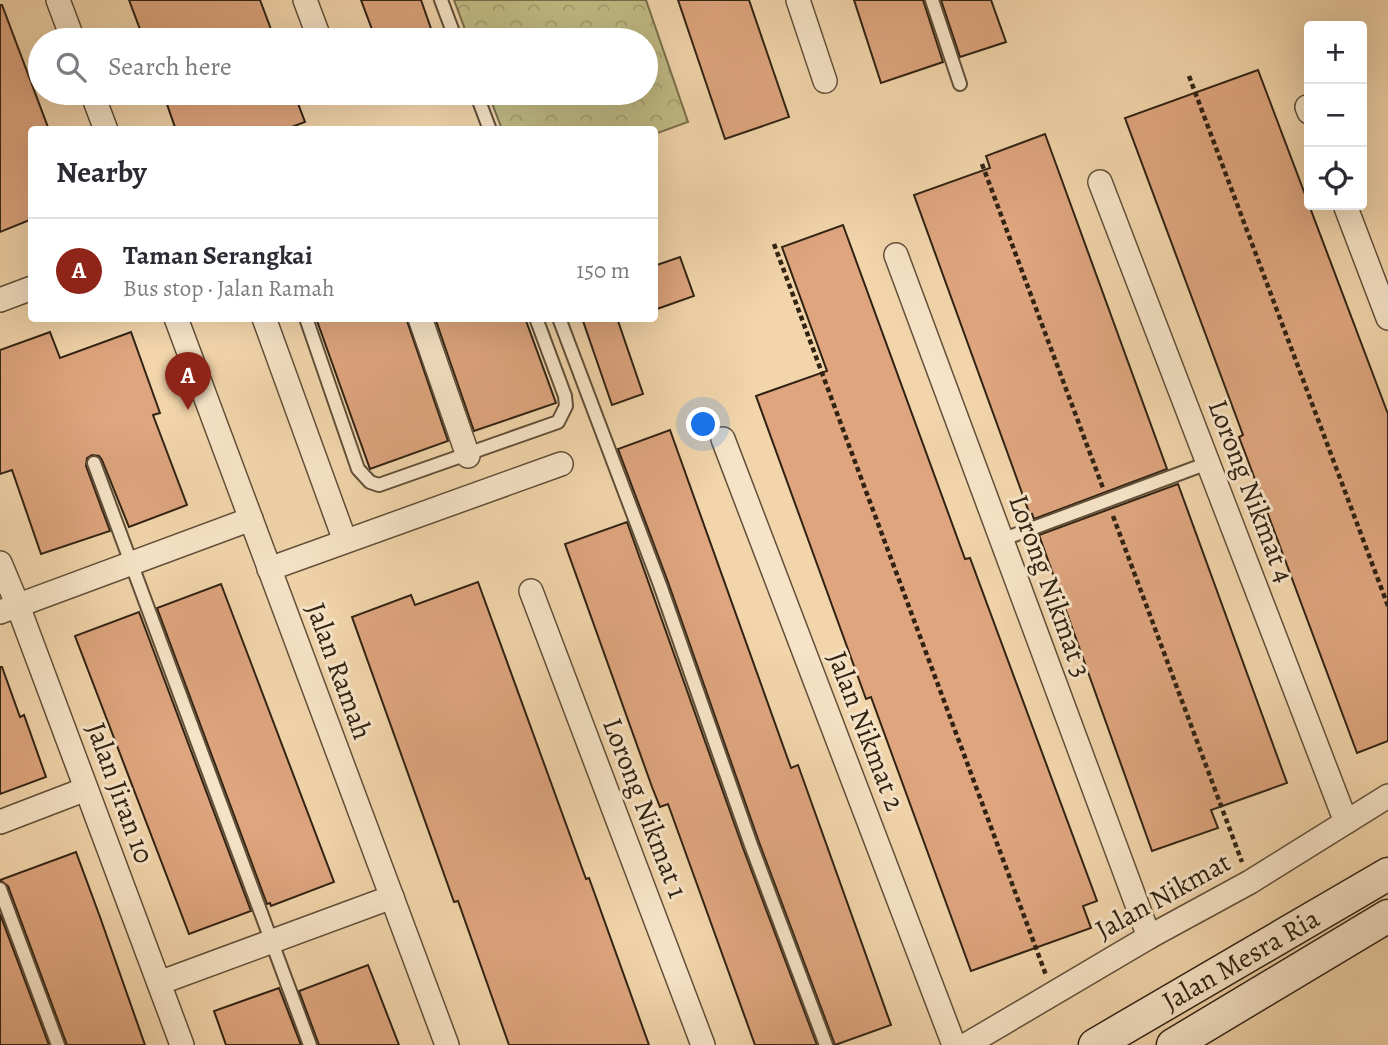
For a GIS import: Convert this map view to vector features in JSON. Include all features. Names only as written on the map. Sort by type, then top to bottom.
[{"type":"main road","name":"Jalan Mesra Ria","points":[[1095,1045],[1388,874]]},
{"type":"main road","name":"Jalan Mesra Ria","points":[[1173,1045],[1388,916]]},
{"type":"street","points":[[58,0],[68,28]]},
{"type":"street","points":[[304,0],[315,28]]},
{"type":"street","points":[[798,0],[825,81]]},
{"type":"street","points":[[97,105],[104,126]]},
{"type":"street","name":"Lorong Nikmat 4","points":[[1100,181],[1346,822]]},
{"type":"street","points":[[1347,210],[1388,318]]},
{"type":"street","name":"Lorong Nikmat 3","points":[[896,255],[1149,937]]},
{"type":"street","points":[[0,300],[28,290]]},
{"type":"street","name":"Jalan Ramah","points":[[177,322],[447,1045]]},
{"type":"street","points":[[265,322],[345,541]]},
{"type":"street","points":[[421,322],[468,456]]},
{"type":"street","name":"Jalan Nikmat 2","points":[[723,439],[954,1045]]},
{"type":"street","points":[[270,569],[561,464]]},
{"type":"street","points":[[9,609],[251,519]]},
{"type":"street","name":"Jalan Jiran 10","points":[[0,563],[9,609],[86,789],[182,1045]]},
{"type":"street","name":"Lorong Nikmat 1","points":[[531,591],[703,1045]]},
{"type":"street","points":[[0,822],[86,789]]},
{"type":"street","name":"Jalan Nikmat","points":[[966,1045],[1053,992],[1250,882],[1388,796]]},
{"type":"street","points":[[159,983],[392,897]]},
{"type":"lane","points":[[441,0],[452,28]]},
{"type":"lane","points":[[932,0],[960,84]]},
{"type":"lane","points":[[481,105],[488,126]]},
{"type":"lane","points":[[307,322],[358,469],[363,477],[379,485],[468,456],[558,422],[566,406],[537,322]]},
{"type":"lane","points":[[561,322],[660,585],[751,845],[827,1045]]},
{"type":"lane","points":[[94,463],[310,1045]]},
{"type":"lane","points":[[1002,540],[1208,463]]},
{"type":"lane","points":[[0,889],[58,1045]]},
{"type":"path","points":[[1189,76],[1388,606]]},
{"type":"path","points":[[982,164],[1250,882]]},
{"type":"path","points":[[774,244],[1053,992]]},
{"type":"green space","points":[[454,0],[646,0],[656,28],[464,28]]},
{"type":"green space","points":[[658,35],[688,122],[658,133],[658,126],[501,126],[493,105],[658,105]]},
{"type":"building","points":[[129,0],[260,0],[270,28],[140,28]]},
{"type":"building","points":[[361,0],[421,0],[431,28],[372,28]]},
{"type":"building","points":[[678,0],[749,0],[789,117],[725,139]]},
{"type":"building","points":[[854,0],[923,0],[943,62],[881,83]]},
{"type":"building","points":[[941,0],[991,0],[1006,42],[960,57]]},
{"type":"building","points":[[2,5],[28,74],[28,105],[40,105],[47,126],[28,126],[28,221],[0,232]]},
{"type":"building","points":[[1258,70],[1304,192],[1304,210],[1311,210],[1388,414],[1388,741],[1357,753],[1239,437],[1243,435],[1125,118]]},
{"type":"building","points":[[167,105],[299,105],[305,122],[294,126],[175,126]]},
{"type":"building","points":[[1045,134],[1167,469],[1034,519],[1032,514],[1030,515],[914,195],[990,168],[986,156]]},
{"type":"building","points":[[843,225],[965,559],[970,558],[1097,901],[1083,906],[1091,928],[971,971],[871,697],[866,699],[756,396],[827,371],[782,247]]},
{"type":"building","points":[[680,257],[694,296],[658,309],[658,265]]},
{"type":"building","points":[[317,322],[407,322],[448,441],[370,469]]},
{"type":"building","points":[[436,322],[526,322],[556,403],[474,431]]},
{"type":"building","points":[[583,322],[618,322],[643,394],[612,405]]},
{"type":"building","points":[[50,332],[60,358],[131,332],[160,413],[153,415],[187,505],[129,527],[102,460],[99,456],[92,455],[87,458],[86,466],[110,531],[41,554],[12,470],[0,474],[0,350]]},
{"type":"building","points":[[670,430],[791,768],[798,765],[891,1025],[835,1045],[618,449]]},
{"type":"building","points":[[1178,484],[1287,783],[1211,810],[1218,828],[1152,851],[1039,535]]},
{"type":"building","points":[[627,522],[743,848],[817,1045],[755,1045],[668,804],[660,807],[652,787],[565,544]]},
{"type":"building","points":[[478,582],[649,1045],[509,1045],[458,901],[454,902],[352,617],[411,595],[415,605]]},
{"type":"building","points":[[221,584],[334,882],[271,906],[270,903],[267,904],[157,608]]},
{"type":"building","points":[[139,612],[251,911],[189,934],[75,636]]},
{"type":"building","points":[[0,667],[20,717],[24,715],[46,777],[0,794]]},
{"type":"building","points":[[76,852],[145,1045],[67,1045],[8,886],[0,880]]},
{"type":"building","points":[[0,914],[49,1045],[0,1045]]},
{"type":"building","points":[[368,965],[399,1045],[319,1045],[299,991]]},
{"type":"building","points":[[279,988],[301,1045],[226,1045],[214,1011]]},
{"type":"place","name":"Taman Serangkai","points":[[188,410]]}]
